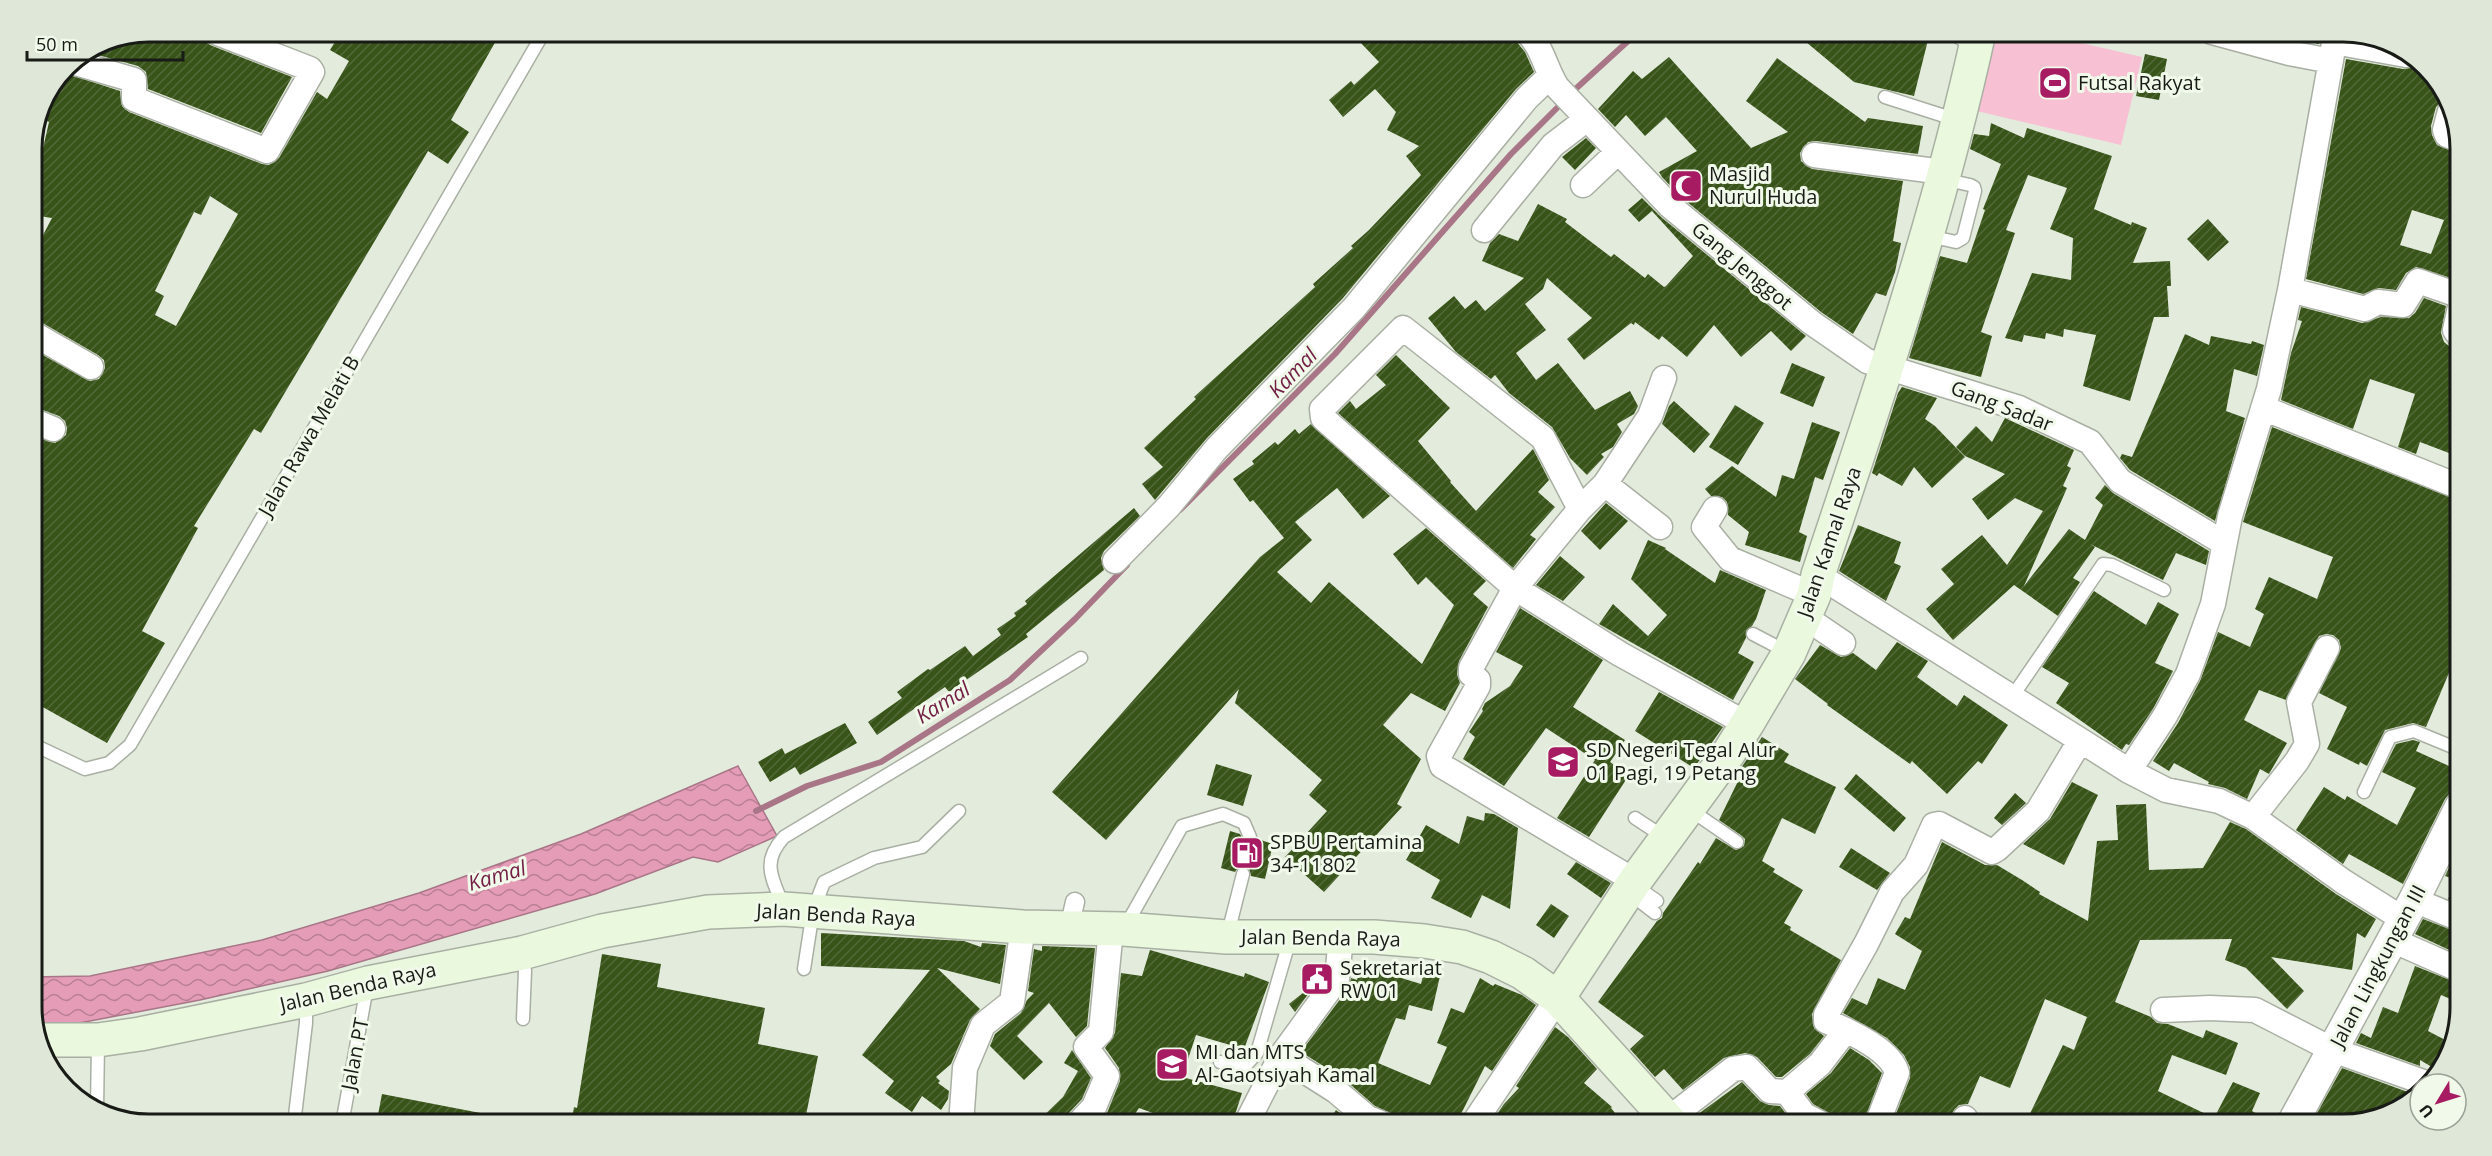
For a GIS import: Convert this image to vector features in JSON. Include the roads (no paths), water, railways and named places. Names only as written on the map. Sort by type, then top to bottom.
[{"type":"main road","name":"Jalan Kamal Raya","points":[[1558,998],[1642,894],[1666,838],[1747,724],[1789,652],[1812,596],[1825,537],[1887,366],[1958,121],[1969,42]]},
{"type":"main road","name":"Jalan Benda Raya","points":[[48,1040],[98,1040],[306,1000],[368,982],[522,953],[602,931],[708,912],[798,910],[1023,927],[1072,913],[1121,926],[1227,937],[1341,936],[1374,929],[1477,952],[1515,968],[1558,998],[1663,1114]]},
{"type":"street","points":[[83,65],[134,80],[134,99],[267,151],[312,72],[239,42]]},
{"type":"street","name":"Gang Jenggot","points":[[1537,42],[1554,81],[1582,114],[1670,206],[1812,323],[1867,361],[1887,366]]},
{"type":"street","points":[[2249,42],[2289,53],[2334,45],[2389,53]]},
{"type":"street","points":[[2129,771],[2165,716],[2188,674],[2213,604],[2224,543],[2263,408],[2290,290],[2334,45]]},
{"type":"street","points":[[1114,561],[1169,506],[1217,447],[1354,308],[1527,98],[1554,81]]},
{"type":"street","points":[[1484,230],[1582,114]]},
{"type":"street","points":[[1583,185],[1618,152]]},
{"type":"street","points":[[1814,155],[1942,176]]},
{"type":"street","points":[[2290,290],[2365,309],[2378,302],[2403,305],[2418,281],[2450,292]]},
{"type":"street","points":[[1580,509],[1543,438],[1403,328],[1322,409],[1323,418],[1515,588],[1620,654],[1747,724]]},
{"type":"street","points":[[42,339],[91,367]]},
{"type":"street","name":"Gang Sadar","points":[[1887,366],[2019,408],[2090,442],[2120,481],[2224,543]]},
{"type":"street","points":[[1642,894],[1442,766],[1438,756],[1478,686],[1478,680],[1471,674],[1472,668],[1515,588],[1580,509],[1605,484],[1650,416],[1664,378]]},
{"type":"street","points":[[2263,408],[2450,483]]},
{"type":"street","points":[[1605,484],[1660,527]]},
{"type":"street","points":[[1715,509],[1704,527],[1730,560],[1812,596],[2012,697],[2129,771],[2166,790],[2219,801],[2253,817],[2344,882],[2403,920],[2450,961]]},
{"type":"street","points":[[1812,596],[1815,624],[1843,643]]},
{"type":"street","points":[[2253,817],[2297,761],[2307,744],[2299,702],[2328,648]]},
{"type":"street","points":[[1881,1114],[1897,1073],[1895,1065],[1888,1055],[1826,1021],[1826,1015],[1892,892],[1916,865],[1934,825],[1939,824],[1992,852],[2038,811],[2080,741]]},
{"type":"street","name":"Jalan Lingkungan III","points":[[2298,1114],[2403,920],[2450,827]]},
{"type":"street","points":[[2403,920],[2450,919]]},
{"type":"street","points":[[1088,1114],[1094,1107],[1107,1076],[1086,1047],[1101,1032],[1121,926]]},
{"type":"street","points":[[962,1114],[965,1068],[983,1025],[1012,1002],[1023,927]]},
{"type":"street","points":[[1252,1114],[1281,1056],[1337,979],[1341,936]]},
{"type":"street","points":[[1480,1114],[1558,998]]},
{"type":"street","points":[[2163,1010],[2210,1008],[2255,1010],[2333,1050],[2408,1077]]},
{"type":"street","points":[[1680,1114],[1733,1069],[1742,1067],[1747,1067],[1770,1091],[1787,1092],[1820,1064],[1846,1030]]},
{"type":"street","points":[[1281,1056],[1336,1090],[1363,1114]]},
{"type":"street","points":[[1787,1092],[1803,1114]]},
{"type":"lane","name":"Jalan Rawa Melati B","points":[[42,749],[85,769],[109,763],[130,745],[538,42]]},
{"type":"lane","points":[[1885,97],[1958,121]]},
{"type":"lane","points":[[2012,697],[2103,564],[2112,565],[2164,590]]},
{"type":"lane","points":[[1753,634],[1789,652]]},
{"type":"lane","points":[[804,969],[798,910],[770,870],[773,849],[784,837],[1080,658]]},
{"type":"lane","points":[[2364,792],[2390,737],[2414,731],[2450,746]]},
{"type":"lane","points":[[1688,808],[1737,843]]},
{"type":"lane","points":[[798,910],[824,882],[874,858],[922,847],[959,811]]},
{"type":"lane","points":[[1121,926],[1142,896],[1182,826],[1222,814],[1244,823],[1250,837]]},
{"type":"lane","points":[[1635,818],[1666,838]]},
{"type":"lane","points":[[1227,937],[1243,874]]},
{"type":"lane","points":[[1220,1062],[1246,1065],[1257,1053],[1291,937]]},
{"type":"lane","points":[[522,953],[525,971],[523,1019]]},
{"type":"lane","name":"Jalan PT","points":[[344,1114],[368,982]]},
{"type":"lane","points":[[295,1114],[305,1034],[306,1000]]},
{"type":"lane","points":[[97,1101],[98,1040]]},
{"type":"water","points":[[738,766],[777,836],[718,862],[693,857],[595,894],[328,971],[200,1000],[69,1025],[43,1024],[42,977],[90,976],[262,940],[419,893],[581,834]]},
{"type":"waterway","name":"Kamal","points":[[1570,94],[1627,42]]},
{"type":"waterway","name":"Kamal","points":[[1180,510],[1335,354],[1511,154],[1563,102]]},
{"type":"waterway","name":"Kamal","points":[[756,811],[807,786],[881,762],[1010,680],[1075,619],[1127,565]]},
{"type":"place","name":"Futsal Rakyat","points":[[2055,83]]},
{"type":"place","name":"Masjid Nurul Huda","points":[[1686,186]]},
{"type":"place","name":"SD Negeri Tegal Alur 01 Pagi, 19 Petang","points":[[1563,762]]},
{"type":"place","name":"SPBU Pertamina 34-11802","points":[[1247,853]]},
{"type":"place","name":"Sekretariat RW 01","points":[[1317,979]]},
{"type":"place","name":"MI dan MTS Al-Gaotsiyah Kamal","points":[[1172,1064]]}]
